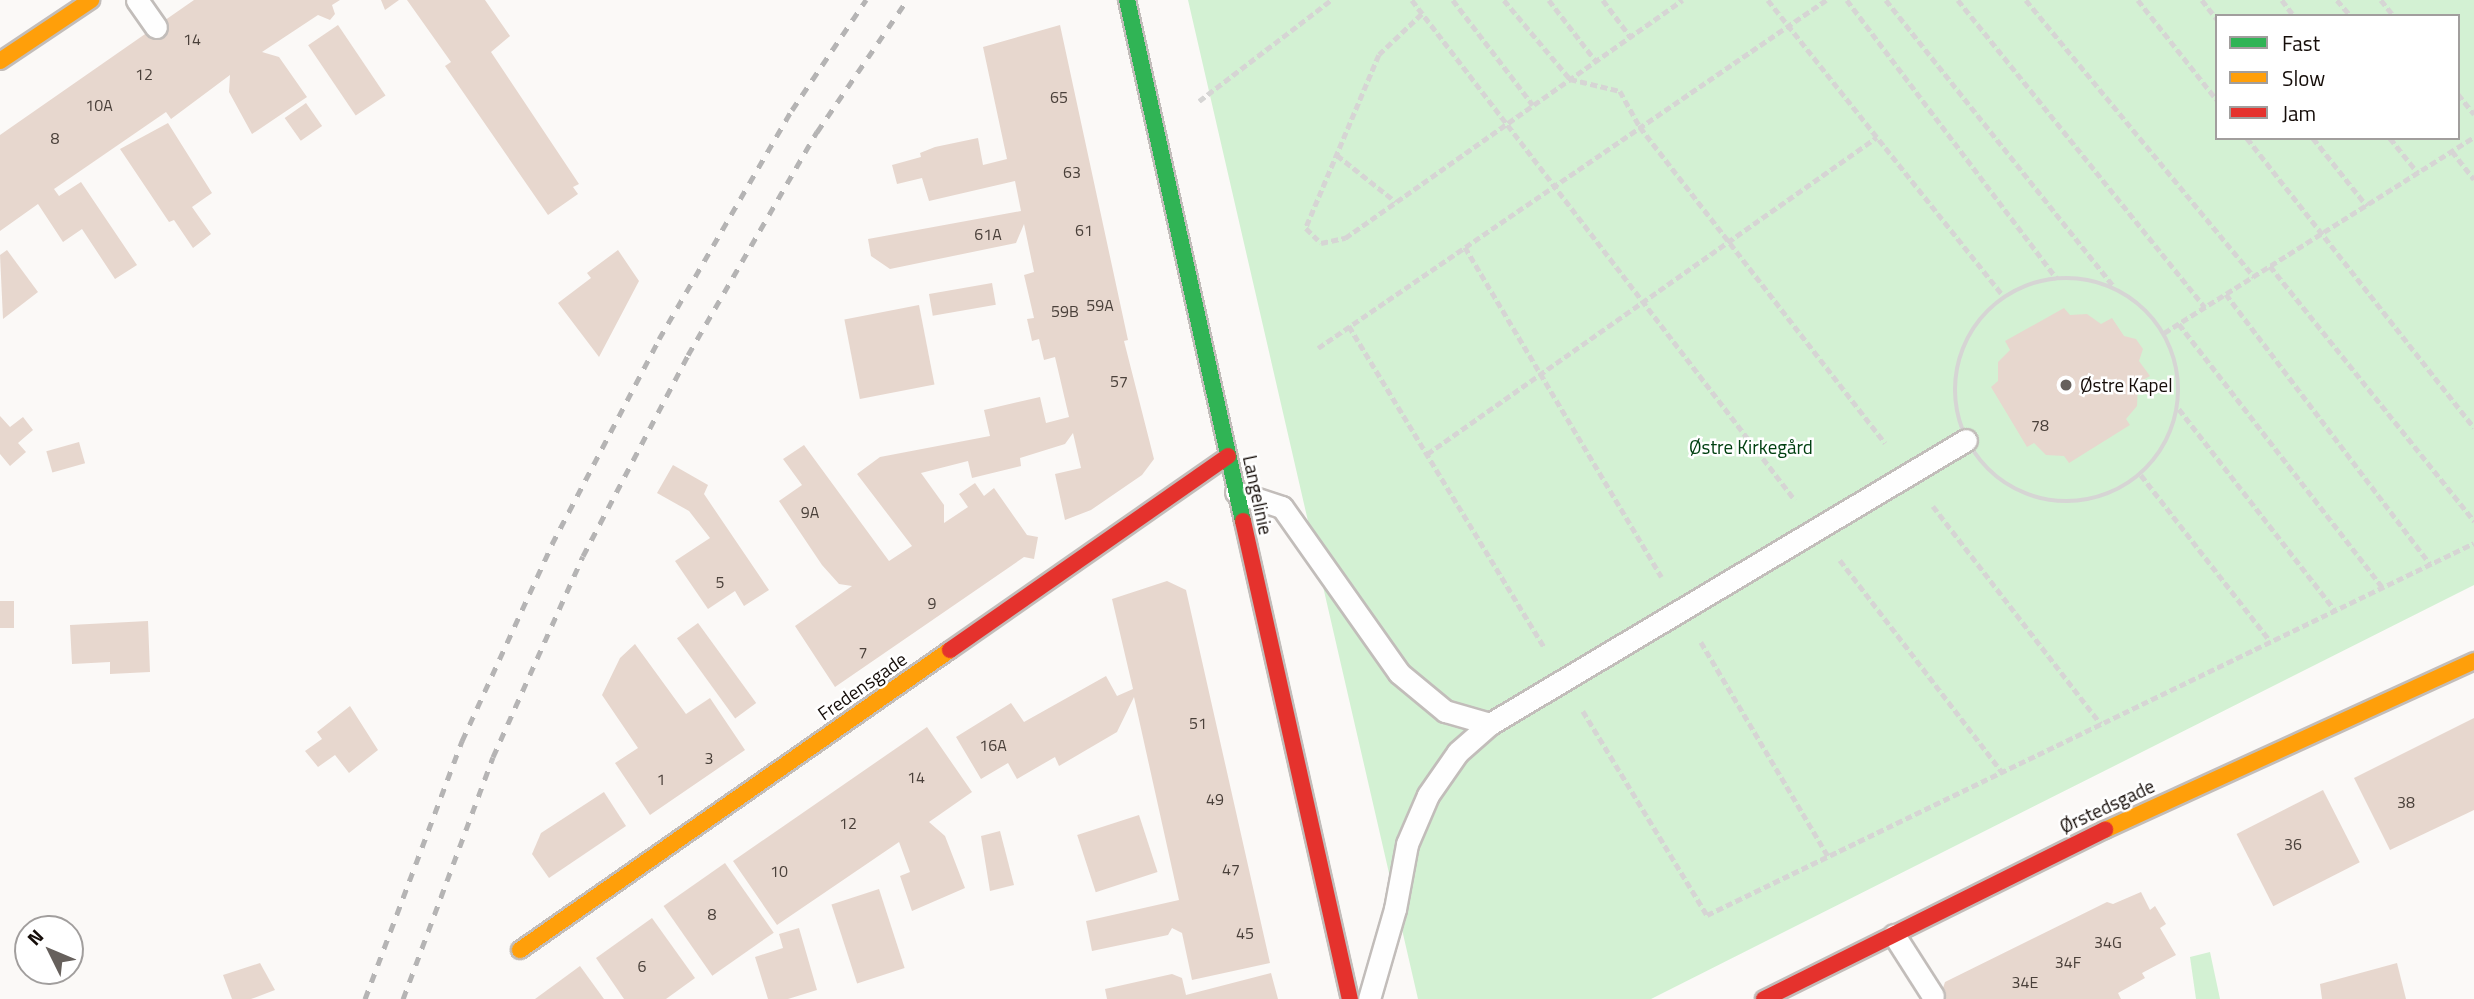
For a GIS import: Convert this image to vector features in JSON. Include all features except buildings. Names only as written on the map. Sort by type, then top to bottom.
[{"type":"street","points":[[0,61],[91,0]]},
{"type":"street","name":"Langelinie","points":[[1127,0],[1350,999]]},
{"type":"street","name":"Fredensgade","points":[[520,950],[1228,456]]},
{"type":"street","name":"Ørstedsgade","points":[[1764,999],[2113,826],[2474,662]]},
{"type":"lane","points":[[137,0],[156,27]]},
{"type":"lane","points":[[1369,999],[1395,909],[1408,844],[1428,795],[1458,752],[1490,724],[1563,679],[1966,440]]},
{"type":"lane","points":[[1236,492],[1282,507],[1399,673],[1445,711],[1490,724]]},
{"type":"lane","points":[[1894,934],[1933,996]]},
{"type":"path","points":[[1157,134],[1331,0]]},
{"type":"path","points":[[1412,0],[2002,772]]},
{"type":"path","points":[[1453,0],[1533,106]]},
{"type":"path","points":[[1504,0],[1570,79],[1620,91],[1640,127],[2101,724]]},
{"type":"path","points":[[1549,0],[1596,61]]},
{"type":"path","points":[[1603,0],[1630,36]]},
{"type":"path","points":[[1422,14],[1379,55],[1306,228],[1321,243],[1345,238],[1682,0]]},
{"type":"path","points":[[1768,0],[2004,297]]},
{"type":"path","points":[[1318,348],[1826,0]]},
{"type":"path","points":[[1847,0],[2057,280]]},
{"type":"path","points":[[1886,0],[2114,288]]},
{"type":"path","points":[[1958,0],[2205,307]]},
{"type":"path","points":[[2026,0],[2255,277]]},
{"type":"path","points":[[2138,0],[2215,97]]},
{"type":"path","points":[[2202,0],[2215,16]]},
{"type":"path","points":[[2337,0],[2349,14]]},
{"type":"path","points":[[2381,0],[2392,14]]},
{"type":"path","points":[[2460,96],[2474,114]]},
{"type":"path","points":[[1427,454],[1877,137]]},
{"type":"path","points":[[2164,333],[2474,137]]},
{"type":"path","points":[[2249,140],[2474,428]]},
{"type":"path","points":[[2315,140],[2367,206]]},
{"type":"path","points":[[2392,140],[2418,173]]},
{"type":"path","points":[[2456,140],[2460,145]]},
{"type":"path","points":[[2452,151],[2474,179]]},
{"type":"path","points":[[1337,155],[1396,202]]},
{"type":"path","points":[[1465,247],[1828,856]]},
{"type":"path","points":[[2270,266],[2474,521]]},
{"type":"path","points":[[2077,278],[2114,288],[2143,307],[2164,333],[2178,370],[2179,409],[2165,445],[2141,475],[2112,493],[2079,502],[2045,500],[2013,489],[1986,468],[1966,440],[1956,410],[1956,378],[1963,346],[1980,319],[2004,297],[2039,282],[2077,278]]},
{"type":"path","points":[[2226,294],[2430,564]]},
{"type":"path","points":[[2179,324],[2382,587]]},
{"type":"path","points":[[1349,327],[1707,915],[2474,543]]},
{"type":"path","points":[[2179,409],[2335,610]]},
{"type":"path","points":[[2141,475],[2270,641]]},
{"type":"green space","name":"Østre Kirkegård","points":[[1188,0],[2474,0],[2474,585],[1651,999],[1418,999]]},
{"type":"green space","points":[[2210,952],[2220,999],[2196,999],[2190,957]]},
{"type":"railway","points":[[365,999],[462,741],[552,544],[659,339],[792,110],[866,0]]},
{"type":"railway","points":[[403,999],[493,757],[583,556],[688,355],[817,132],[907,0]]},
{"type":"traffic: fast","points":[[1127,0],[1243,521]]},
{"type":"traffic: slow","points":[[0,61],[91,0]]},
{"type":"traffic: slow","points":[[520,950],[950,650]]},
{"type":"traffic: slow","points":[[2105,830],[2474,661]]},
{"type":"traffic: jam","points":[[950,650],[1228,456]]},
{"type":"traffic: jam","points":[[1243,521],[1350,999]]},
{"type":"traffic: jam","points":[[1764,999],[2105,830]]},
{"type":"place","name":"Østre Kapel","points":[[2066,385]]}]
